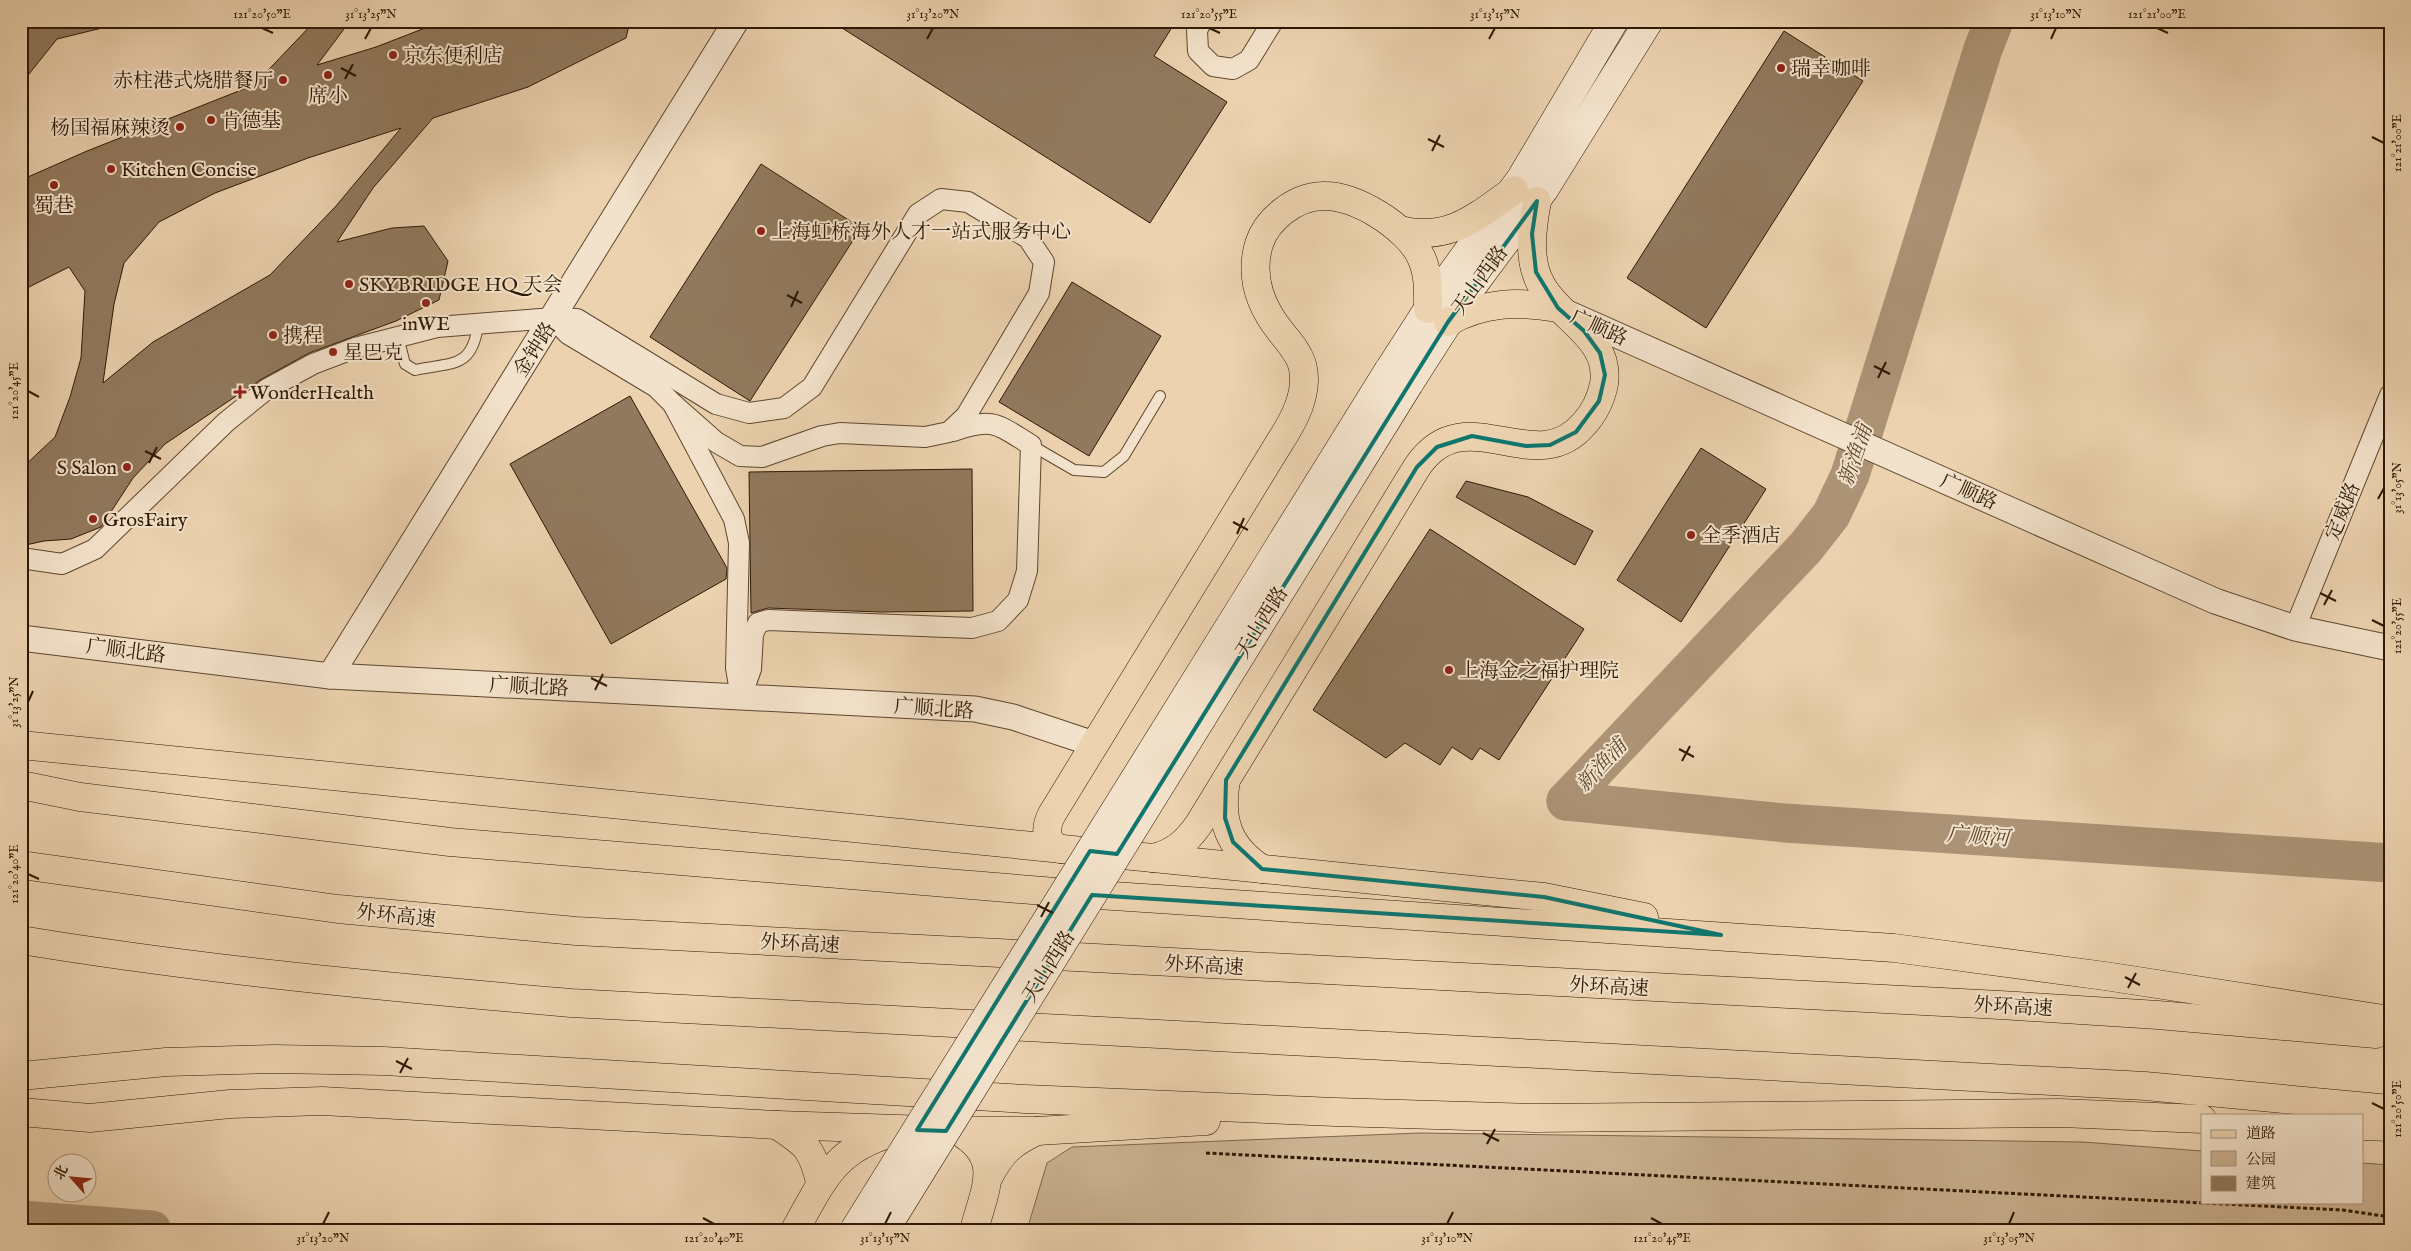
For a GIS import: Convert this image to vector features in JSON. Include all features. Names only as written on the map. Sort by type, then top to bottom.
[{"type":"main road","name":"天山西路","points":[[1525,195],[1614,21]]},
{"type":"main road","name":"天山西路","points":[[854,1230],[1438,316],[1648,21]]},
{"type":"main road","points":[[1153,858],[1173,851],[1183,844],[1200,824],[1417,467],[1428,454],[1445,442],[1466,436],[1492,437],[1530,447],[1550,445],[1572,435],[1591,416],[1602,391],[1605,375],[1602,359],[1584,331],[1558,308],[1541,284],[1533,259],[1532,234],[1525,195],[1448,231],[1425,234],[1400,230]]},
{"type":"main road","points":[[1061,848],[1050,842],[1047,834],[1048,821],[1291,425],[1297,410],[1303,383],[1302,362],[1294,348],[1268,316],[1257,287],[1257,255],[1263,235],[1274,220],[1290,207],[1303,200],[1322,196],[1335,197],[1357,204],[1400,230],[1415,248],[1424,264],[1438,316],[1504,303],[1558,308]]},
{"type":"main road","name":"天山西路","points":[[885,1230],[1398,378]]},
{"type":"main road","points":[[21,746],[1544,897],[1604,907],[1721,935]]},
{"type":"main road","points":[[1226,780],[1224,806],[1231,837],[1244,855],[1262,869]]},
{"type":"main road","points":[[21,785],[80,797],[450,842],[1068,893],[1721,935],[1903,949],[2115,977],[2390,1020]]},
{"type":"main road","points":[[1001,843],[1016,840],[1034,830],[1052,814]]},
{"type":"main road","name":"外环高速","points":[[21,866],[338,909],[576,931],[2000,1005],[2168,1016],[2390,1036]]},
{"type":"main road","points":[[21,940],[88,951],[338,981],[570,1003],[2146,1086],[2390,1109]]},
{"type":"main road","points":[[21,1076],[166,1062],[274,1059],[384,1061],[1025,1099],[1335,1112],[1535,1118],[2061,1113],[2201,1119]]},
{"type":"main road","points":[[21,1112],[90,1118],[230,1104],[322,1101],[777,1125],[958,1131],[1037,1131],[1335,1112]]},
{"type":"main road","points":[[777,1125],[800,1140],[814,1158],[820,1182]]},
{"type":"main road","points":[[2364,1126],[2390,1127]]},
{"type":"main road","points":[[794,1230],[820,1182],[837,1163],[856,1148],[876,1137],[905,1129]]},
{"type":"main road","points":[[958,1131],[974,1140],[986,1157],[988,1176]]},
{"type":"main road","points":[[974,1230],[988,1176],[999,1158],[1014,1142],[1037,1131]]},
{"type":"street","name":"金钟路","points":[[330,676],[736,21]]},
{"type":"street","points":[[1202,21],[1197,30],[1198,51],[1213,66],[1233,69],[1249,60],[1273,21]]},
{"type":"street","points":[[21,558],[62,564],[95,550],[226,422],[267,389],[313,364],[355,348],[437,327],[553,318],[577,319],[716,404],[749,413],[784,408],[812,387],[918,214],[941,198],[968,202],[1028,238],[1044,262],[1039,293],[966,416],[949,432]]},
{"type":"street","name":"广顺路","points":[[1558,308],[2215,601],[2295,628],[2390,648]]},
{"type":"street","points":[[553,318],[568,334],[656,387],[716,442],[740,456],[762,457],[822,436],[840,433],[925,437],[949,432],[977,422],[999,425],[1031,445],[1027,571],[1018,600],[998,621],[972,628],[768,620],[758,623],[753,634],[751,669],[741,697]]},
{"type":"street","name":"定威路","points":[[2295,628],[2390,395]]},
{"type":"street","points":[[673,404],[734,519],[739,543],[736,668],[741,697]]},
{"type":"street","name":"广顺北路","points":[[21,638],[330,676],[976,709],[1012,717],[1094,744]]},
{"type":"lane","points":[[398,337],[405,364],[415,370],[458,361],[470,355],[476,343],[478,325]]},
{"type":"lane","points":[[1031,445],[1074,470],[1104,472],[1124,456],[1160,396]]},
{"type":"path","points":[[1206,1153],[2201,1203]]},
{"type":"path","points":[[2224,1204],[2344,1210],[2390,1216]]},
{"type":"highlighted area","points":[[1537,201],[1532,234],[1536,272],[1558,308],[1584,331],[1600,353],[1605,375],[1599,401],[1576,432],[1550,445],[1526,446],[1472,436],[1437,447],[1417,467],[1226,780],[1225,818],[1233,842],[1262,869],[1544,897],[1721,935],[1092,895],[946,1131],[917,1130],[1090,851],[1117,854],[1448,322]]},
{"type":"green space","points":[[1419,1133],[2083,1142],[2201,1151],[2201,1204],[2364,1204],[2364,1163],[2390,1165],[2390,1230],[1027,1230],[1047,1163],[1072,1147]]},
{"type":"building","points":[[21,21],[101,21],[102,28],[57,39],[21,84]]},
{"type":"building","name":"SKYBRIDGE HQ 天会","points":[[315,21],[350,21],[317,65],[376,47],[443,21],[630,21],[626,38],[528,87],[433,118],[373,188],[337,242],[392,228],[424,226],[448,261],[439,300],[396,321],[309,353],[260,380],[165,444],[133,478],[101,527],[71,539],[44,541],[21,546],[21,469],[55,437],[70,397],[81,358],[85,291],[69,267],[21,291],[21,180],[87,151],[254,85]],"holes":[[[401,128],[336,206],[270,275],[153,342],[103,383],[114,304],[124,263],[159,222],[215,193],[308,158]]]},
{"type":"building","points":[[831,21],[1176,21],[1154,56],[1227,102],[1150,223]]},
{"type":"building","points":[[1784,31],[1863,81],[1706,328],[1627,278]]},
{"type":"building","points":[[761,164],[861,228],[750,401],[650,337]]},
{"type":"building","points":[[1072,282],[1161,336],[1089,456],[999,402]]},
{"type":"building","points":[[630,396],[727,568],[726,579],[611,644],[510,464]]},
{"type":"building","name":"全季酒店","points":[[1701,448],[1766,489],[1681,622],[1617,580]]},
{"type":"building","points":[[972,469],[973,611],[880,612],[768,608],[751,613],[749,472]]},
{"type":"building","points":[[1466,481],[1528,497],[1593,531],[1575,565],[1456,497]]},
{"type":"building","name":"上海金之福护理院","points":[[1430,529],[1584,629],[1499,760],[1480,748],[1472,760],[1452,747],[1440,765],[1405,743],[1386,758],[1313,710]]},
{"type":"waterway","name":"新渔浦","points":[[1566,801],[1806,547],[1831,515],[1850,475],[1983,49],[1994,21]]},
{"type":"waterway","name":"广顺河","points":[[1566,801],[1785,823],[2390,863]]},
{"type":"waterway","points":[[21,1220],[152,1230]]},
{"type":"place","name":"京东便利店","points":[[393,55]]},
{"type":"place","name":"瑞幸咖啡","points":[[1781,68]]},
{"type":"place","name":"席小","points":[[328,75]]},
{"type":"place","name":"赤柱港式烧腊餐厅","points":[[283,80]]},
{"type":"place","name":"肯德基","points":[[211,120]]},
{"type":"place","name":"杨国福麻辣烫","points":[[180,127]]},
{"type":"place","name":"Kitchen Concise","points":[[111,169]]},
{"type":"place","name":"蜀巷","points":[[54,185]]},
{"type":"place","name":"上海虹桥海外人才一站式服务中心","points":[[761,231]]},
{"type":"place","name":"SKYBRIDGE HQ 天会","points":[[349,284]]},
{"type":"place","name":"inWE","points":[[426,303]]},
{"type":"place","name":"携程","points":[[273,335]]},
{"type":"place","name":"星巴克","points":[[333,352]]},
{"type":"place","name":"WonderHealth","points":[[240,392]]},
{"type":"place","name":"S Salon","points":[[127,467]]},
{"type":"place","name":"GrosFairy","points":[[93,519]]},
{"type":"place","name":"全季酒店","points":[[1691,535]]},
{"type":"place","name":"上海金之福护理院","points":[[1449,670]]}]
